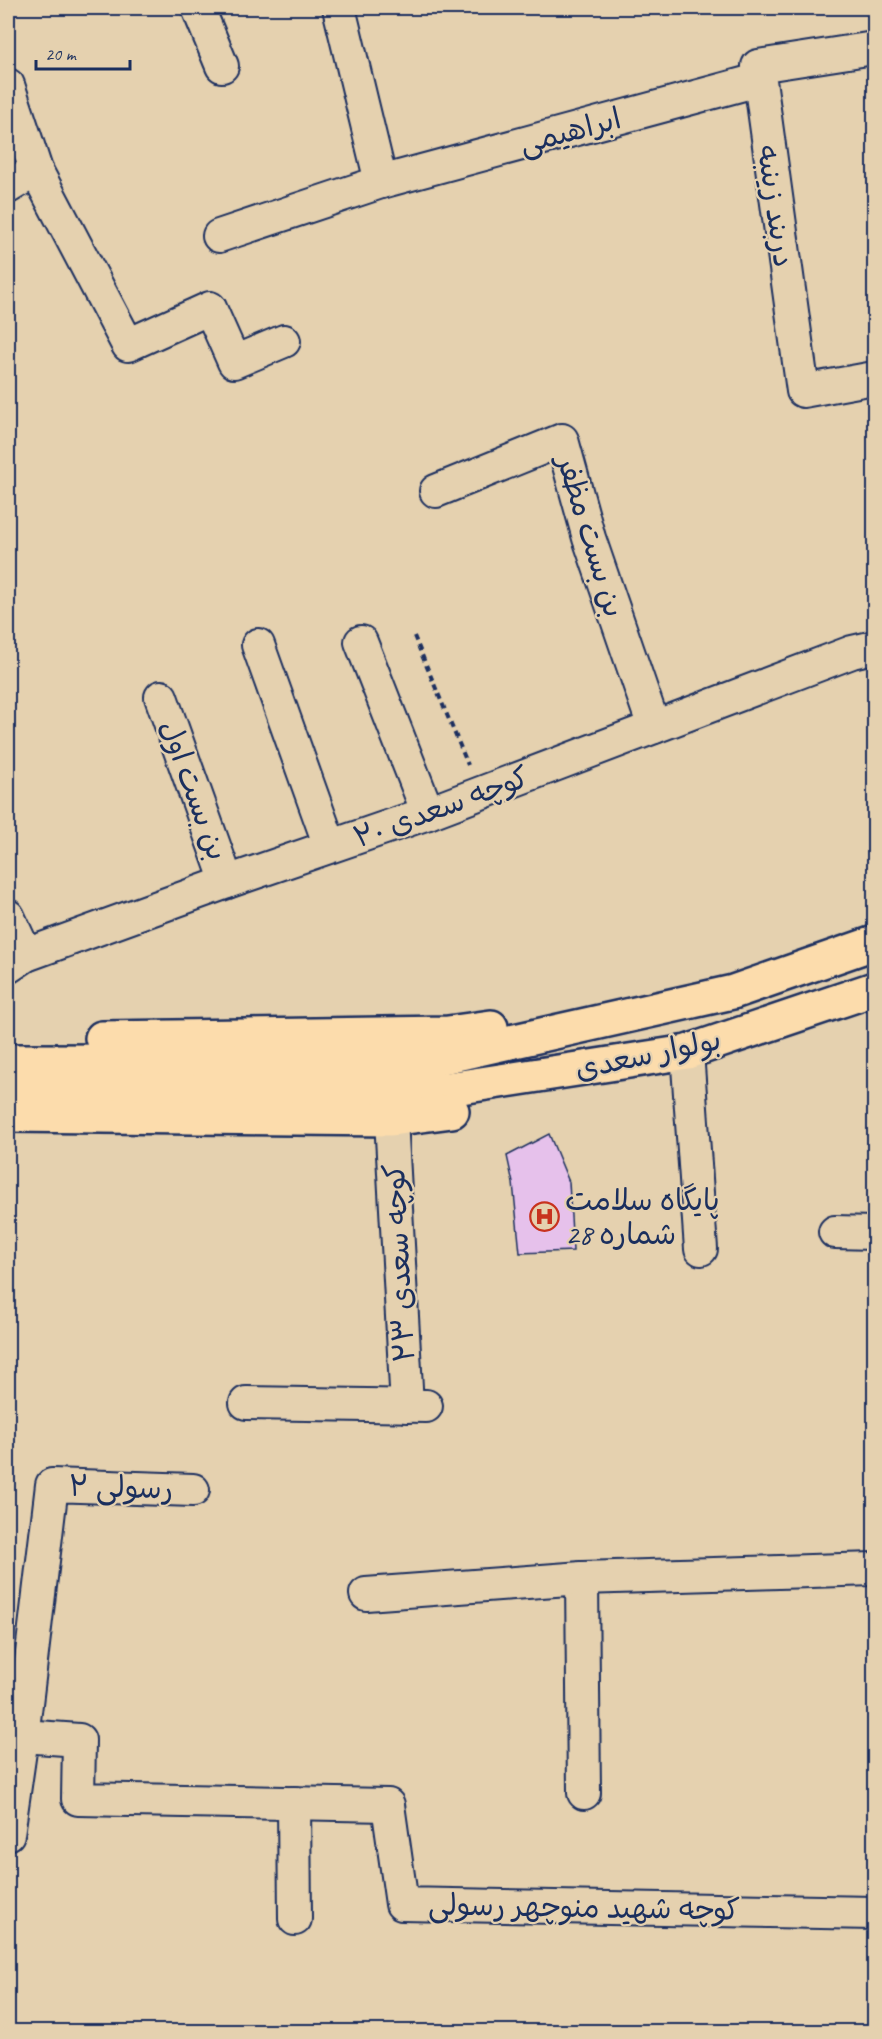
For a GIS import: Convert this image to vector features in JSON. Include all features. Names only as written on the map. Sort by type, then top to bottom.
[{"type":"main road","name":"بولوار سعدی","points":[[8,1061],[421,1062],[734,992],[872,951]]},
{"type":"main road","name":"بولوار سعدی","points":[[8,1088],[416,1094],[687,1052],[874,989]]},
{"type":"main road","points":[[8,1040],[448,1033],[506,1025],[601,1022]]},
{"type":"main road","points":[[8,1115],[391,1119],[443,1113],[535,1095],[611,1065]]},
{"type":"street","points":[[198,8],[222,66]]},
{"type":"street","points":[[339,8],[381,182]]},
{"type":"street","points":[[759,80],[758,66],[874,48]]},
{"type":"street","name":"ابراهیمی","points":[[219,236],[381,182],[759,80]]},
{"type":"street","name":"دربند زینبه","points":[[759,80],[803,391],[874,378]]},
{"type":"street","points":[[8,85],[36,170],[128,345],[210,309],[234,362],[284,342]]},
{"type":"street","points":[[8,187],[36,170]]},
{"type":"street","name":"بن بست مظفر","points":[[436,490],[562,440],[589,538],[654,727]]},
{"type":"street","points":[[361,642],[428,813]]},
{"type":"street","points":[[258,645],[330,846]]},
{"type":"street","name":"کوچه سعدی ۲۰","points":[[17,961],[227,882],[480,794],[852,652],[874,647]]},
{"type":"street","name":"بن بست اول","points":[[161,697],[227,882]]},
{"type":"street","points":[[8,916],[17,961]]},
{"type":"street","points":[[687,1052],[701,1249]]},
{"type":"street","name":"کوچه سعدی ۲۳","points":[[246,1403],[416,1406],[391,1119]]},
{"type":"street","points":[[835,1232],[874,1233]]},
{"type":"street","name":"رسولی ۲","points":[[15,1736],[52,1485],[193,1490]]},
{"type":"street","points":[[366,1594],[582,1578],[874,1569]]},
{"type":"street","points":[[582,1578],[584,1793]]},
{"type":"street","points":[[8,1834],[15,1736]]},
{"type":"street","name":"کوچه شهید منوچهر رسولی","points":[[15,1736],[79,1740],[78,1799],[388,1805],[402,1904],[874,1912]]},
{"type":"street","points":[[294,1803],[295,1919]]},
{"type":"path","points":[[414,636],[480,794]]},
{"type":"building","points":[[8,136],[16,163],[8,168]]},
{"type":"building","name":"پایگاه سلامت شماره 28","points":[[549,1134],[569,1182],[573,1251],[520,1253],[513,1183],[507,1156]]},
{"type":"place","name":"پایگاه سلامت شماره 28","points":[[544,1217]]}]
